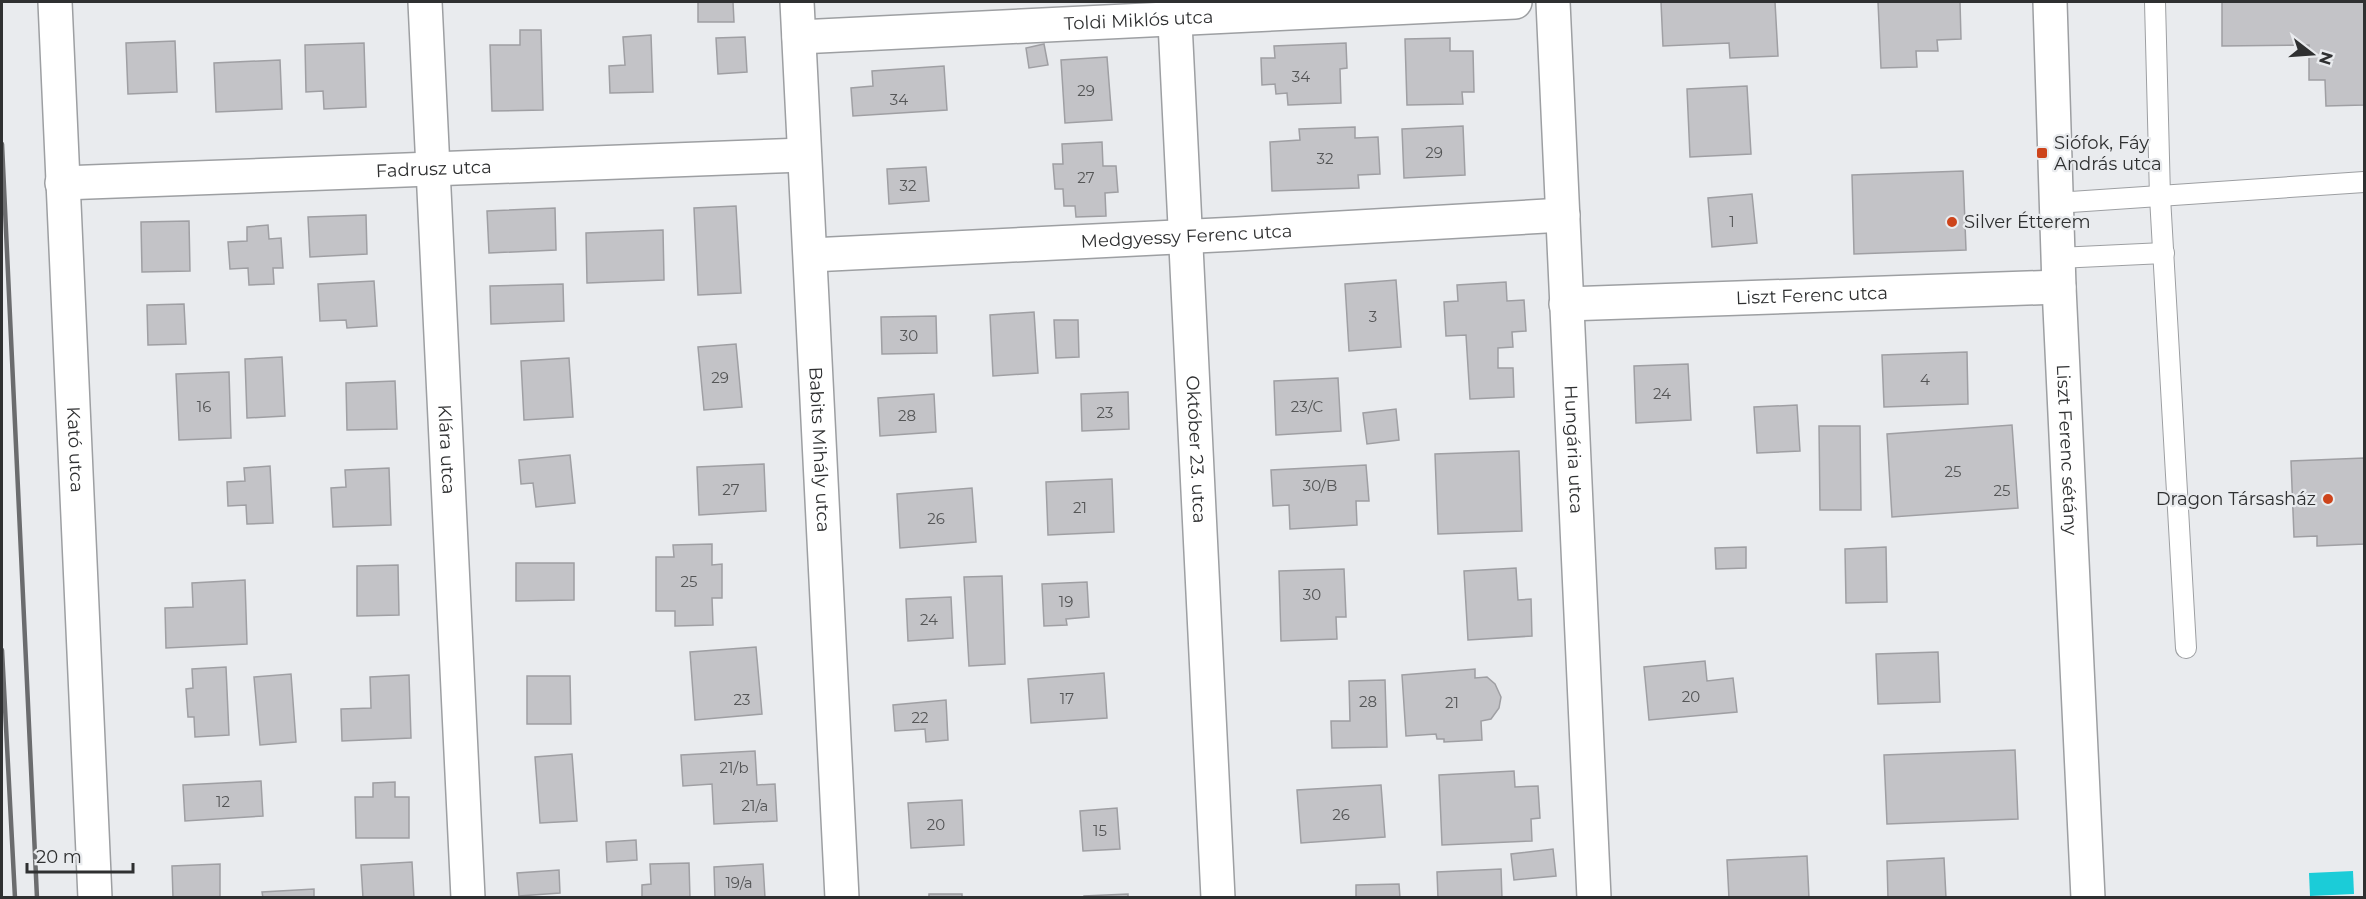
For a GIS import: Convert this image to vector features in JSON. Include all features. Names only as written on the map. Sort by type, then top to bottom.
[{"type":"street","name":"Kató utca","points":[[55,2],[95,897]]},
{"type":"street","name":"Klára utca","points":[[425,2],[468,897]]},
{"type":"street","name":"Babits Mihály utca","points":[[797,2],[842,897]]},
{"type":"street","name":"Toldi Miklós utca","points":[[799,37],[1174,10],[1515,2]]},
{"type":"street","name":"Hungária utca","points":[[1553,2],[1594,897]]},
{"type":"street","name":"Liszt Ferenc sétány","points":[[2049,2],[2088,897]]},
{"type":"street","name":"Október 23. utca","points":[[1174,10],[1218,897]]},
{"type":"street","name":"Fadrusz utca","points":[[62,183],[804,154]]},
{"type":"street","name":"Medgyessy Ferenc utca","points":[[811,255],[1185,237],[1563,215]]},
{"type":"street","name":"Liszt Ferenc utca","points":[[1566,304],[2059,272]]},
{"type":"lane","points":[[2155,2],[2160,197],[2186,648]]},
{"type":"lane","points":[[2056,203],[2364,182]]},
{"type":"lane","points":[[2059,272],[2164,253]]},
{"type":"water","points":[[2353,871],[2354,894],[2310,896],[2309,873]]},
{"type":"building","points":[[698,2],[733,2],[734,22],[698,22]]},
{"type":"building","points":[[1661,2],[1775,2],[1778,56],[1730,58],[1729,43],[1663,46]]},
{"type":"building","points":[[1878,2],[1960,2],[1961,39],[1937,40],[1938,51],[1916,51],[1917,67],[1881,68]]},
{"type":"building","points":[[2222,2],[2364,2],[2364,105],[2326,106],[2325,80],[2309,80],[2309,45],[2222,46]]},
{"type":"building","points":[[520,30],[541,30],[543,110],[492,111],[490,45],[520,45]]},
{"type":"building","points":[[651,35],[653,92],[610,93],[609,66],[625,65],[623,37]]},
{"type":"building","points":[[745,37],[747,72],[718,74],[716,38]]},
{"type":"building","points":[[1450,38],[1450,51],[1473,51],[1474,92],[1462,92],[1463,104],[1407,105],[1405,39]]},
{"type":"building","points":[[175,41],[177,92],[128,94],[126,43]]},
{"type":"building","points":[[364,43],[366,107],[324,109],[323,91],[306,92],[305,45]]},
{"type":"building","points":[[1346,43],[1347,68],[1340,69],[1341,103],[1288,105],[1287,93],[1276,94],[1275,84],[1262,85],[1261,58],[1275,58],[1274,46]]},
{"type":"building","points":[[1044,44],[1048,65],[1029,68],[1026,48]]},
{"type":"building","points":[[1107,57],[1112,120],[1065,123],[1061,60]]},
{"type":"building","points":[[280,60],[282,109],[216,112],[214,63]]},
{"type":"building","points":[[944,66],[947,110],[853,116],[851,88],[873,86],[872,71]]},
{"type":"building","points":[[1747,86],[1751,154],[1690,157],[1687,89]]},
{"type":"building","points":[[1463,126],[1465,175],[1404,178],[1402,129]]},
{"type":"building","points":[[1355,127],[1355,138],[1378,137],[1380,174],[1358,175],[1359,188],[1272,191],[1270,142],[1300,140],[1299,129]]},
{"type":"building","points":[[1102,142],[1103,166],[1116,166],[1118,192],[1105,193],[1106,216],[1076,217],[1075,206],[1064,206],[1063,189],[1055,189],[1053,164],[1063,164],[1062,144]]},
{"type":"building","points":[[926,167],[929,201],[889,204],[887,169]]},
{"type":"building","points":[[1963,171],[1966,250],[1854,254],[1852,175]]},
{"type":"building","points":[[1752,194],[1757,243],[1712,247],[1708,198]]},
{"type":"building","points":[[736,206],[741,293],[698,295],[694,208]]},
{"type":"building","points":[[555,208],[556,250],[489,253],[487,211]]},
{"type":"building","points":[[366,215],[367,254],[310,257],[308,217]]},
{"type":"building","points":[[189,221],[190,271],[142,272],[141,222]]},
{"type":"building","points":[[268,225],[269,239],[281,238],[283,268],[273,268],[274,284],[249,285],[248,268],[230,269],[228,242],[247,241],[247,227]]},
{"type":"building","points":[[663,230],[664,280],[587,283],[586,233]]},
{"type":"building","points":[[1396,280],[1401,347],[1349,351],[1345,284]]},
{"type":"building","points":[[374,281],[377,326],[347,328],[346,320],[320,321],[318,284]]},
{"type":"building","points":[[1506,282],[1507,301],[1524,300],[1526,331],[1512,332],[1513,347],[1498,348],[1498,368],[1513,368],[1514,397],[1470,399],[1466,335],[1446,336],[1444,302],[1458,301],[1457,285]]},
{"type":"building","points":[[563,284],[564,321],[491,324],[490,286]]},
{"type":"building","points":[[184,304],[186,344],[148,345],[147,305]]},
{"type":"building","points":[[1034,312],[1038,373],[993,376],[990,315]]},
{"type":"building","points":[[936,316],[937,353],[882,354],[881,317]]},
{"type":"building","points":[[1054,320],[1078,320],[1079,357],[1056,358]]},
{"type":"building","points":[[736,344],[742,407],[704,410],[698,347]]},
{"type":"building","points":[[1967,352],[1968,404],[1884,407],[1882,355]]},
{"type":"building","points":[[282,357],[285,416],[247,418],[245,359]]},
{"type":"building","points":[[569,358],[573,417],[524,420],[521,361]]},
{"type":"building","points":[[1688,364],[1691,420],[1636,423],[1634,366]]},
{"type":"building","points":[[229,372],[231,438],[179,440],[176,374]]},
{"type":"building","points":[[1338,378],[1341,431],[1276,435],[1274,381]]},
{"type":"building","points":[[395,381],[397,429],[347,430],[346,383]]},
{"type":"building","points":[[1128,392],[1129,429],[1082,431],[1081,394]]},
{"type":"building","points":[[934,394],[936,432],[880,436],[878,398]]},
{"type":"building","points":[[1797,405],[1800,451],[1757,453],[1754,407]]},
{"type":"building","points":[[1396,409],[1399,440],[1367,444],[1363,413]]},
{"type":"building","points":[[2012,425],[2018,508],[1892,517],[1887,434]]},
{"type":"building","points":[[1819,426],[1860,426],[1861,510],[1820,510]]},
{"type":"building","points":[[1519,451],[1522,531],[1438,534],[1435,454]]},
{"type":"building","points":[[570,455],[575,503],[536,507],[533,483],[521,484],[519,460]]},
{"type":"building","name":"Dragon Társasház","points":[[2364,458],[2364,544],[2317,546],[2317,536],[2294,537],[2291,461]]},
{"type":"building","points":[[764,464],[766,511],[699,515],[697,467]]},
{"type":"building","points":[[1366,465],[1369,501],[1356,501],[1357,525],[1290,529],[1289,505],[1273,506],[1271,470]]},
{"type":"building","points":[[270,466],[273,523],[247,524],[246,505],[228,506],[227,482],[245,481],[244,468]]},
{"type":"building","points":[[389,468],[391,525],[333,527],[331,488],[346,487],[345,470]]},
{"type":"building","points":[[1112,479],[1114,532],[1048,535],[1046,482]]},
{"type":"building","points":[[972,488],[976,542],[900,548],[897,494]]},
{"type":"building","points":[[712,544],[712,565],[722,564],[722,598],[712,598],[713,625],[675,626],[675,611],[656,611],[656,557],[674,557],[673,545]]},
{"type":"building","points":[[1746,547],[1746,568],[1716,569],[1715,548]]},
{"type":"building","points":[[1886,547],[1887,602],[1846,603],[1845,549]]},
{"type":"building","points":[[516,563],[574,563],[574,600],[516,601]]},
{"type":"building","points":[[398,565],[399,615],[357,616],[357,566]]},
{"type":"building","points":[[1516,568],[1518,600],[1531,599],[1532,636],[1468,640],[1464,571]]},
{"type":"building","points":[[1344,569],[1346,617],[1336,617],[1337,639],[1281,641],[1279,571]]},
{"type":"building","points":[[1002,576],[1005,664],[969,666],[964,577]]},
{"type":"building","points":[[245,580],[247,644],[166,648],[165,608],[193,607],[192,583]]},
{"type":"building","points":[[1087,582],[1089,617],[1066,619],[1067,625],[1044,626],[1042,584]]},
{"type":"building","points":[[951,597],[953,638],[908,641],[906,599]]},
{"type":"building","points":[[756,647],[762,714],[695,720],[690,652]]},
{"type":"building","points":[[1938,652],[1940,702],[1878,704],[1876,654]]},
{"type":"building","points":[[1705,661],[1707,681],[1733,678],[1737,712],[1649,720],[1644,667]]},
{"type":"building","points":[[226,667],[229,735],[195,737],[194,717],[188,717],[186,689],[193,688],[192,669]]},
{"type":"building","points":[[1475,669],[1475,678],[1487,677],[1495,684],[1501,697],[1499,708],[1491,719],[1481,721],[1482,740],[1444,742],[1444,739],[1437,739],[1436,734],[1406,736],[1402,675]]},
{"type":"building","points":[[1104,673],[1107,718],[1031,723],[1028,679]]},
{"type":"building","points":[[291,674],[296,742],[260,745],[254,677]]},
{"type":"building","points":[[409,675],[411,738],[342,741],[341,709],[371,708],[370,677]]},
{"type":"building","points":[[527,676],[570,676],[571,724],[527,724]]},
{"type":"building","points":[[1385,680],[1387,747],[1332,748],[1331,721],[1350,721],[1349,681]]},
{"type":"building","points":[[946,700],[948,740],[926,742],[925,729],[895,731],[893,705]]},
{"type":"building","points":[[2015,750],[2018,819],[1887,824],[1884,755]]},
{"type":"building","points":[[755,751],[757,785],[775,784],[777,821],[714,824],[712,784],[683,786],[681,755]]},
{"type":"building","points":[[572,754],[577,821],[540,823],[535,757]]},
{"type":"building","points":[[1514,771],[1515,787],[1538,786],[1540,818],[1531,819],[1532,841],[1442,845],[1439,775]]},
{"type":"building","points":[[261,781],[263,816],[185,821],[183,785]]},
{"type":"building","points":[[395,782],[395,797],[409,797],[409,838],[356,838],[355,797],[373,797],[373,783]]},
{"type":"building","points":[[1381,785],[1385,837],[1301,843],[1297,790]]},
{"type":"building","points":[[962,800],[964,845],[911,848],[908,803]]},
{"type":"building","points":[[1117,808],[1120,849],[1083,851],[1080,811]]},
{"type":"building","points":[[636,840],[637,860],[607,862],[606,842]]},
{"type":"building","points":[[1553,849],[1556,876],[1514,880],[1511,854]]},
{"type":"building","points":[[1807,856],[1809,898],[1729,898],[1727,860]]},
{"type":"building","points":[[1944,858],[1946,898],[1888,898],[1887,861]]},
{"type":"building","points":[[412,862],[414,898],[363,898],[361,865]]},
{"type":"building","points":[[689,863],[690,898],[642,898],[642,885],[651,884],[650,864]]},
{"type":"building","points":[[220,864],[220,898],[173,898],[172,866]]},
{"type":"building","points":[[763,864],[765,898],[715,898],[714,867]]},
{"type":"building","points":[[1501,869],[1502,898],[1438,898],[1437,872]]},
{"type":"building","points":[[559,870],[560,893],[519,896],[517,873]]},
{"type":"building","points":[[1399,884],[1400,898],[1356,898],[1356,885]]},
{"type":"building","points":[[314,889],[314,898],[263,898],[262,892]]},
{"type":"building","points":[[929,894],[962,894],[962,898],[929,898]]},
{"type":"building","points":[[1128,894],[1128,898],[1084,898],[1084,896]]},
{"type":"railway","points":[[2,144],[37,898]]},
{"type":"railway","points":[[2,650],[15,898]]},
{"type":"place","name":"Siófok, Fáy András utca","points":[[2042,153]]},
{"type":"place","name":"Silver Étterem","points":[[1952,222]]},
{"type":"place","name":"Dragon Társasház","points":[[2328,499]]}]
